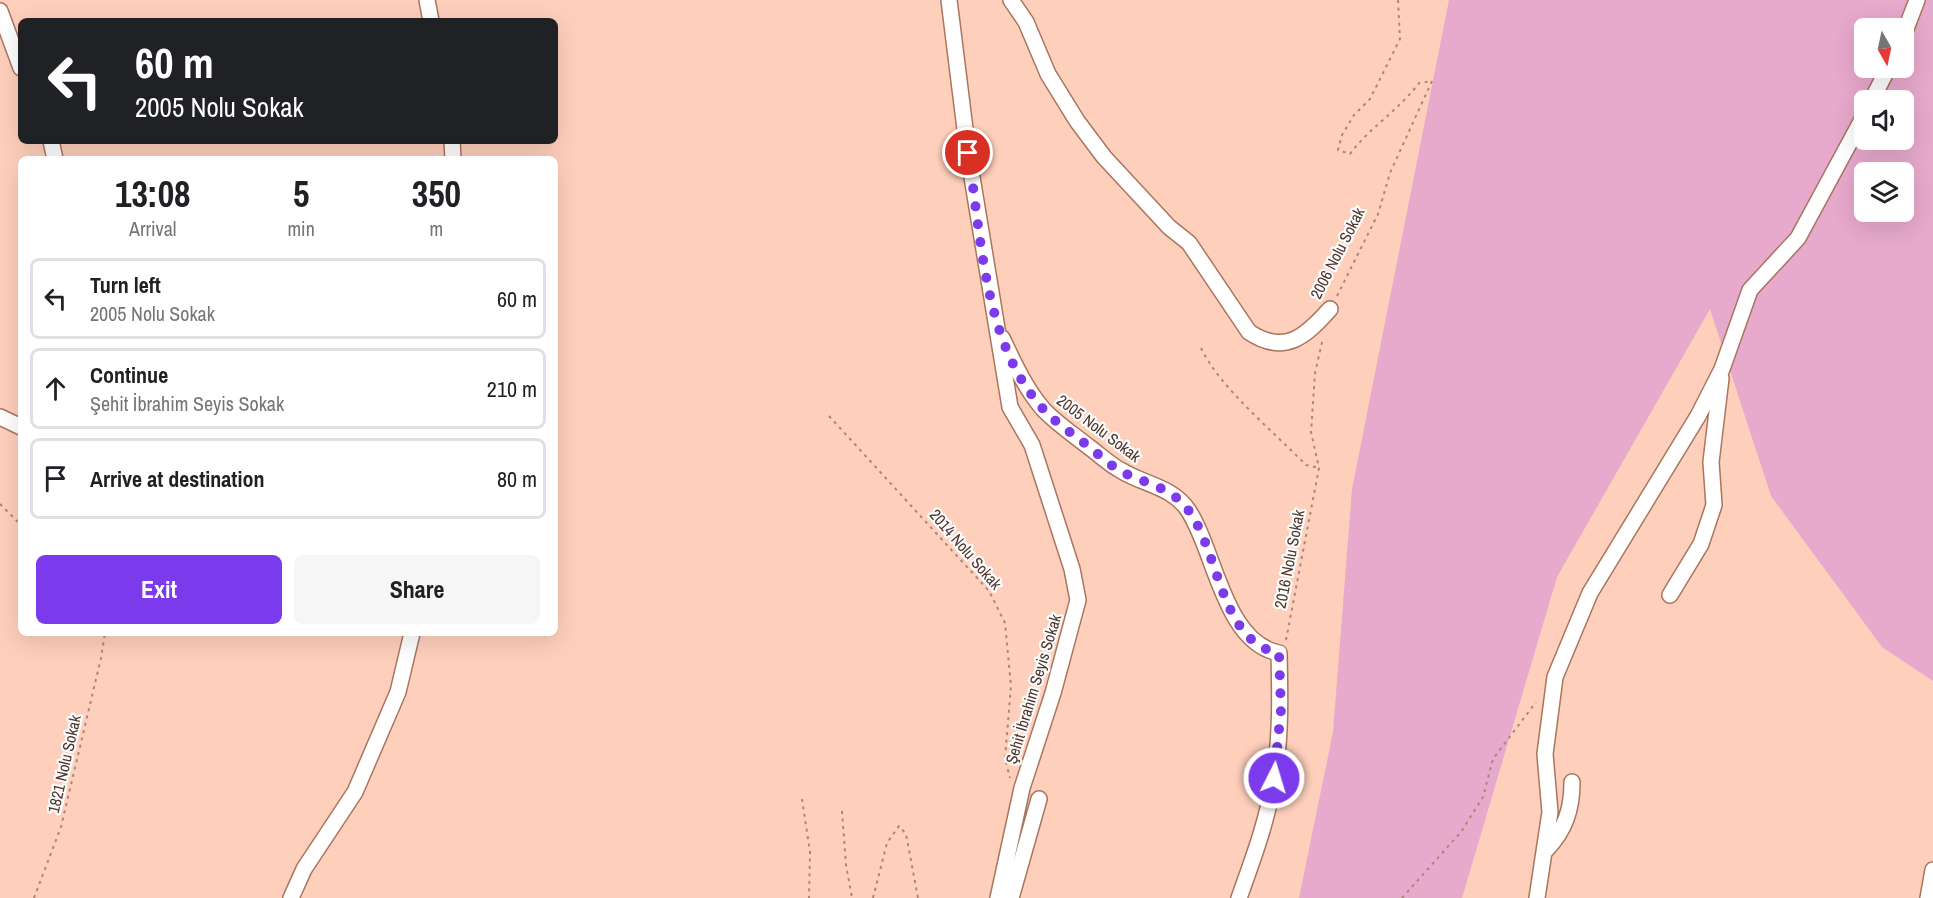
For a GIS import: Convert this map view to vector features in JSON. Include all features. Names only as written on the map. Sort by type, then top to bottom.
[{"type":"street","points":[[427,0],[430,18]]},
{"type":"street","name":"Şehit İbrahim Seyis Sokak","points":[[949,0],[968,153],[1010,407],[1032,445],[1072,569],[1078,600],[1056,683],[1020,798],[998,898]]},
{"type":"street","name":"2006 Nolu Sokak","points":[[1011,0],[1026,22],[1048,74],[1077,121],[1104,157],[1169,227],[1189,243],[1249,332],[1263,341],[1298,340],[1311,330],[1330,309]]},
{"type":"street","points":[[1910,18],[1917,0]]},
{"type":"street","points":[[0,11],[18,60]]},
{"type":"street","points":[[1537,898],[1550,812],[1545,754],[1555,676],[1590,593],[1698,416],[1722,369],[1750,290],[1798,238],[1854,134]]},
{"type":"street","name":"2005 Nolu Sokak","points":[[996,325],[1025,385],[1044,410],[1121,471],[1173,495],[1186,507],[1199,528],[1228,605],[1245,632],[1264,650],[1279,653]]},
{"type":"street","points":[[1670,595],[1701,544],[1714,505],[1711,462],[1722,369]]},
{"type":"street","points":[[0,417],[18,426]]},
{"type":"street","points":[[291,898],[304,869],[355,792],[398,692],[411,636]]},
{"type":"street","points":[[1239,898],[1256,852],[1274,778],[1281,710],[1279,653]]},
{"type":"street","points":[[1546,850],[1558,838],[1567,821],[1572,802],[1572,782]]},
{"type":"street","points":[[1011,898],[1039,799]]},
{"type":"street","points":[[1929,898],[1933,870]]},
{"type":"path","name":"2006 Nolu Sokak","points":[[1330,309],[1378,214],[1390,173],[1432,81],[1419,83],[1408,98],[1385,116],[1350,154],[1338,150],[1342,135],[1354,115],[1370,99],[1400,39],[1398,0]]},
{"type":"path","name":"2016 Nolu Sokak","points":[[1279,653],[1286,640],[1319,468],[1311,432],[1315,373],[1330,309]]},
{"type":"path","points":[[1201,348],[1210,366],[1232,390],[1306,465],[1319,468]]},
{"type":"path","name":"2014 Nolu Sokak","points":[[829,416],[989,591],[1005,623],[1011,686],[1005,758],[1008,774],[1020,798]]},
{"type":"path","points":[[0,504],[18,522]]},
{"type":"path","name":"1821 Nolu Sokak","points":[[34,898],[61,827],[105,636]]},
{"type":"path","points":[[1402,898],[1461,832],[1483,797],[1494,759],[1555,676]]},
{"type":"path","points":[[802,799],[810,852],[809,898]]},
{"type":"path","points":[[842,811],[846,865],[852,898]]},
{"type":"path","points":[[873,898],[887,843],[899,826],[906,834],[918,898]]},
{"type":"shaded area","points":[[1449,0],[1933,0],[1933,681],[1882,647],[1771,496],[1710,309],[1557,577],[1462,898],[1299,898],[1333,732],[1352,489]]},
{"type":"route","points":[[968,153],[996,325],[1025,385],[1044,410],[1121,471],[1173,495],[1186,507],[1199,528],[1228,605],[1245,632],[1264,650],[1279,653],[1281,710],[1274,778]]}]
